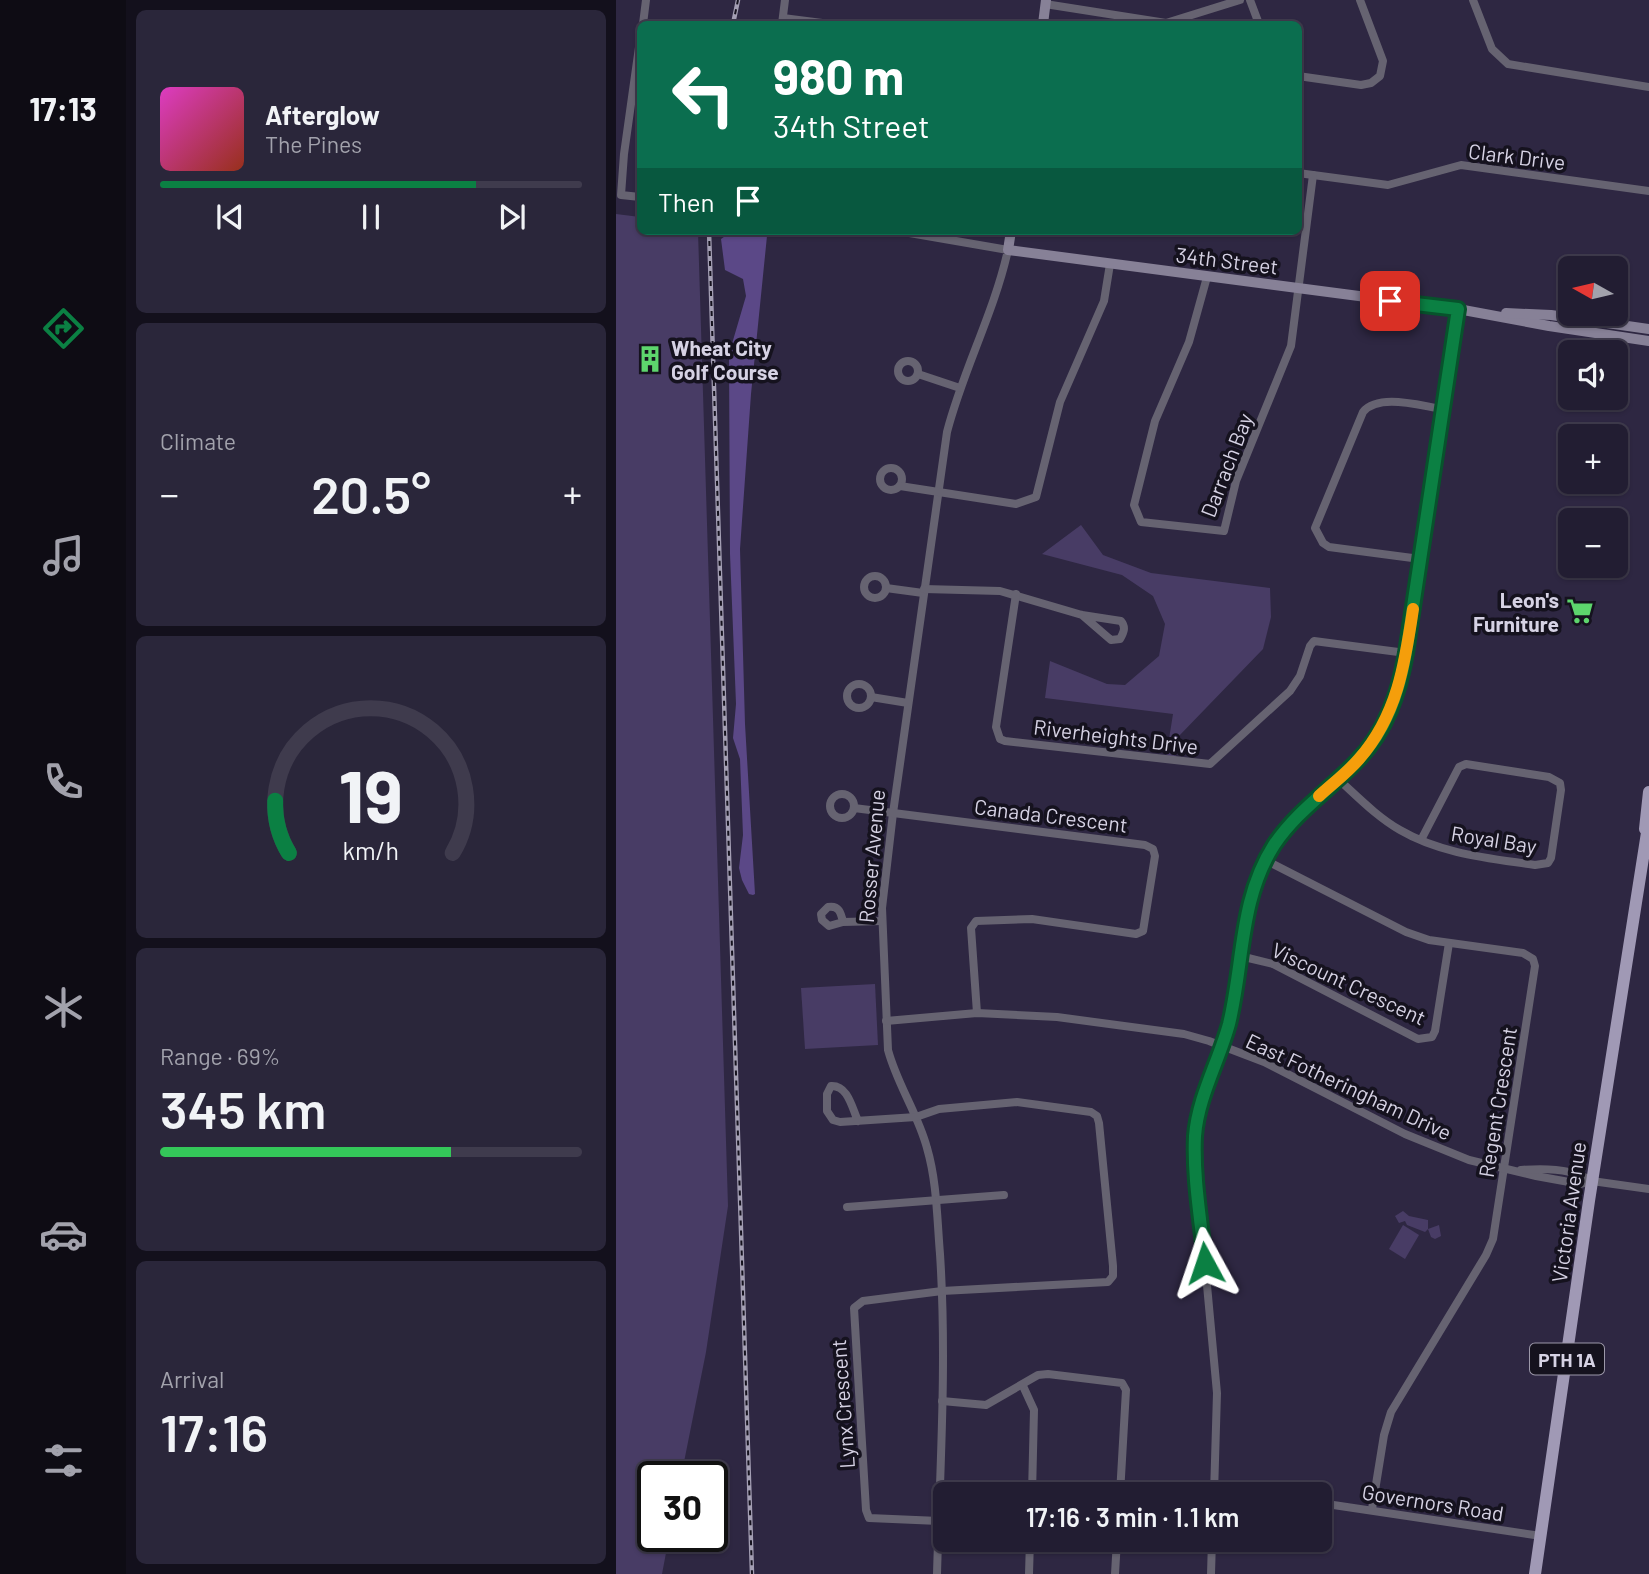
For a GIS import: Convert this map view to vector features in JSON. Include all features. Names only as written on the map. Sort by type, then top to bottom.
[{"type":"main road","name":"Victoria Avenue","points":[[1642,857],[1649,792]]},
{"type":"main road","name":"Victoria Avenue","points":[[1535,1574],[1592,1181],[1649,820]]},
{"type":"street","points":[[643,21],[646,0]]},
{"type":"street","points":[[783,21],[785,0]]},
{"type":"street","points":[[1175,21],[1240,0]]},
{"type":"street","points":[[1250,0],[1258,21]]},
{"type":"street","points":[[1302,77],[1361,85],[1371,83],[1380,76],[1383,61],[1360,0]]},
{"type":"street","points":[[1473,0],[1492,50],[1508,64],[1649,88]]},
{"type":"street","points":[[1043,21],[1046,2],[1150,21]]},
{"type":"street","points":[[637,61],[621,195],[637,197]]},
{"type":"street","name":"Clark Drive","points":[[1302,174],[1388,185],[1461,165],[1649,191]]},
{"type":"street","points":[[1298,289],[1313,175]]},
{"type":"street","name":"34th Street","points":[[921,235],[1110,264],[1558,322]]},
{"type":"street","name":"Rosser Avenue","points":[[940,1482],[944,1345],[936,1200],[928,1150],[893,1069],[888,1049],[882,921],[892,813],[947,432],[960,388],[1001,284],[1010,235]]},
{"type":"street","points":[[900,486],[1016,504],[1036,498],[1060,402],[1104,301],[1110,264]]},
{"type":"street","name":"Darrach Bay","points":[[1207,277],[1189,342],[1155,421],[1134,505],[1141,522],[1224,531],[1236,481],[1291,345],[1298,289]]},
{"type":"street","points":[[1214,1482],[1217,1393],[1195,1144],[1200,1108],[1233,1005],[1249,900],[1265,860],[1285,830],[1357,761],[1381,730],[1401,682],[1443,409],[1463,310]]},
{"type":"street","name":"34th Street","points":[[1579,326],[1649,341]]},
{"type":"street","name":"34th Street","points":[[1607,326],[1649,329]]},
{"type":"street","points":[[918,374],[960,388]]},
{"type":"street","points":[[1420,559],[1329,547],[1323,543],[1315,528],[1367,407],[1382,401],[1443,409]]},
{"type":"street","points":[[886,589],[981,589],[1016,594],[1082,615],[1121,621],[1123,634],[1120,639],[1111,640],[1082,615]]},
{"type":"street","name":"Riverheights Drive","points":[[1016,594],[996,727],[1000,739],[1005,741],[1210,764],[1290,691],[1300,677],[1310,646],[1314,642],[1406,653]]},
{"type":"street","points":[[871,698],[908,703]]},
{"type":"street","name":"Royal Bay","points":[[1339,779],[1380,816],[1402,831],[1437,848],[1535,865],[1548,863],[1553,852],[1562,790],[1560,783],[1549,778],[1466,764],[1460,767],[1421,839]]},
{"type":"street","points":[[854,808],[892,813]]},
{"type":"street","name":"Canada Crescent","points":[[892,813],[1145,845],[1153,849],[1156,856],[1143,931],[1136,934],[1032,919],[975,921],[971,928],[976,1013]]},
{"type":"street","name":"Regent Crescent","points":[[1265,860],[1406,932],[1429,940],[1523,953],[1534,959],[1495,1231],[1486,1255],[1391,1412],[1384,1435],[1372,1509]]},
{"type":"street","points":[[843,922],[882,921]]},
{"type":"street","name":"Viscount Crescent","points":[[1240,956],[1273,964],[1419,1039],[1425,1039],[1432,1037],[1435,1031],[1449,943]]},
{"type":"street","name":"East Fotheringham Drive","points":[[886,1021],[976,1013],[1057,1017],[1184,1034],[1264,1062],[1438,1149],[1504,1168],[1537,1168],[1581,1174],[1592,1181]]},
{"type":"street","points":[[858,1121],[844,1090],[837,1085],[831,1086],[827,1094],[829,1115],[839,1122],[858,1121],[916,1117],[939,1109],[1017,1102],[1091,1112],[1097,1116],[1114,1266],[1113,1276],[1108,1282],[942,1291]]},
{"type":"street","points":[[1592,1181],[1649,1189]]},
{"type":"street","points":[[847,1207],[1004,1195]]},
{"type":"street","name":"Lynx Crescent","points":[[933,1521],[869,1518],[866,1510],[853,1308],[863,1301],[942,1291]]},
{"type":"street","points":[[942,1401],[986,1405],[1038,1375],[1122,1383],[1126,1390],[1121,1482]]},
{"type":"street","points":[[1023,1386],[1034,1410],[1032,1482]]},
{"type":"street","name":"Governors Road","points":[[1332,1504],[1541,1536]]},
{"type":"street","name":"Rosser Avenue","points":[[937,1574],[938,1552]]},
{"type":"street","points":[[1029,1574],[1030,1552]]},
{"type":"street","points":[[1115,1574],[1116,1552]]},
{"type":"street","points":[[1211,1574],[1212,1552]]},
{"type":"shaded area","name":"Wheat City Golf Course","points":[[616,214],[637,217],[637,235],[698,235],[728,1206],[706,1352],[684,1461],[637,1461],[637,1552],[666,1552],[662,1574],[616,1574]]},
{"type":"shaded area","points":[[727,235],[767,236],[751,394],[740,549],[753,895],[749,894],[739,868],[743,835],[740,759],[733,738],[736,704],[730,554],[729,354],[746,296],[743,279],[725,270],[721,239]]},
{"type":"shaded area","points":[[1081,525],[1103,555],[1151,573],[1270,588],[1271,617],[1263,649],[1178,737],[1175,760],[1166,758],[1173,714],[1045,698],[1050,661],[1107,684],[1125,685],[1159,656],[1165,624],[1153,596],[1122,575],[1042,554]]},
{"type":"shaded area","points":[[875,984],[878,1045],[805,1049],[801,988]]},
{"type":"shaded area","points":[[1403,1211],[1409,1216],[1428,1220],[1428,1229],[1425,1232],[1407,1225],[1405,1221],[1399,1223],[1395,1216]]},
{"type":"shaded area","points":[[1403,1225],[1419,1235],[1405,1259],[1389,1249]]},
{"type":"shaded area","points":[[1439,1225],[1441,1236],[1435,1239],[1431,1237],[1428,1229]]},
{"type":"railway","points":[[734,21],[738,0]]},
{"type":"railway","points":[[709,235],[752,1574]]},
{"type":"slow traffic","points":[[1319,796],[1369,747],[1392,709],[1401,682],[1413,609]]},
{"type":"place","name":"Wheat City Golf Course","points":[[650,359]]},
{"type":"place","name":"Leon's Furniture","points":[[1580,611]]},
{"type":"route","points":[[1205,1263],[1195,1133],[1200,1108],[1228,1026],[1246,913],[1254,886],[1265,860],[1285,830],[1369,747],[1392,709],[1401,682],[1458,309],[1390,301]]}]
